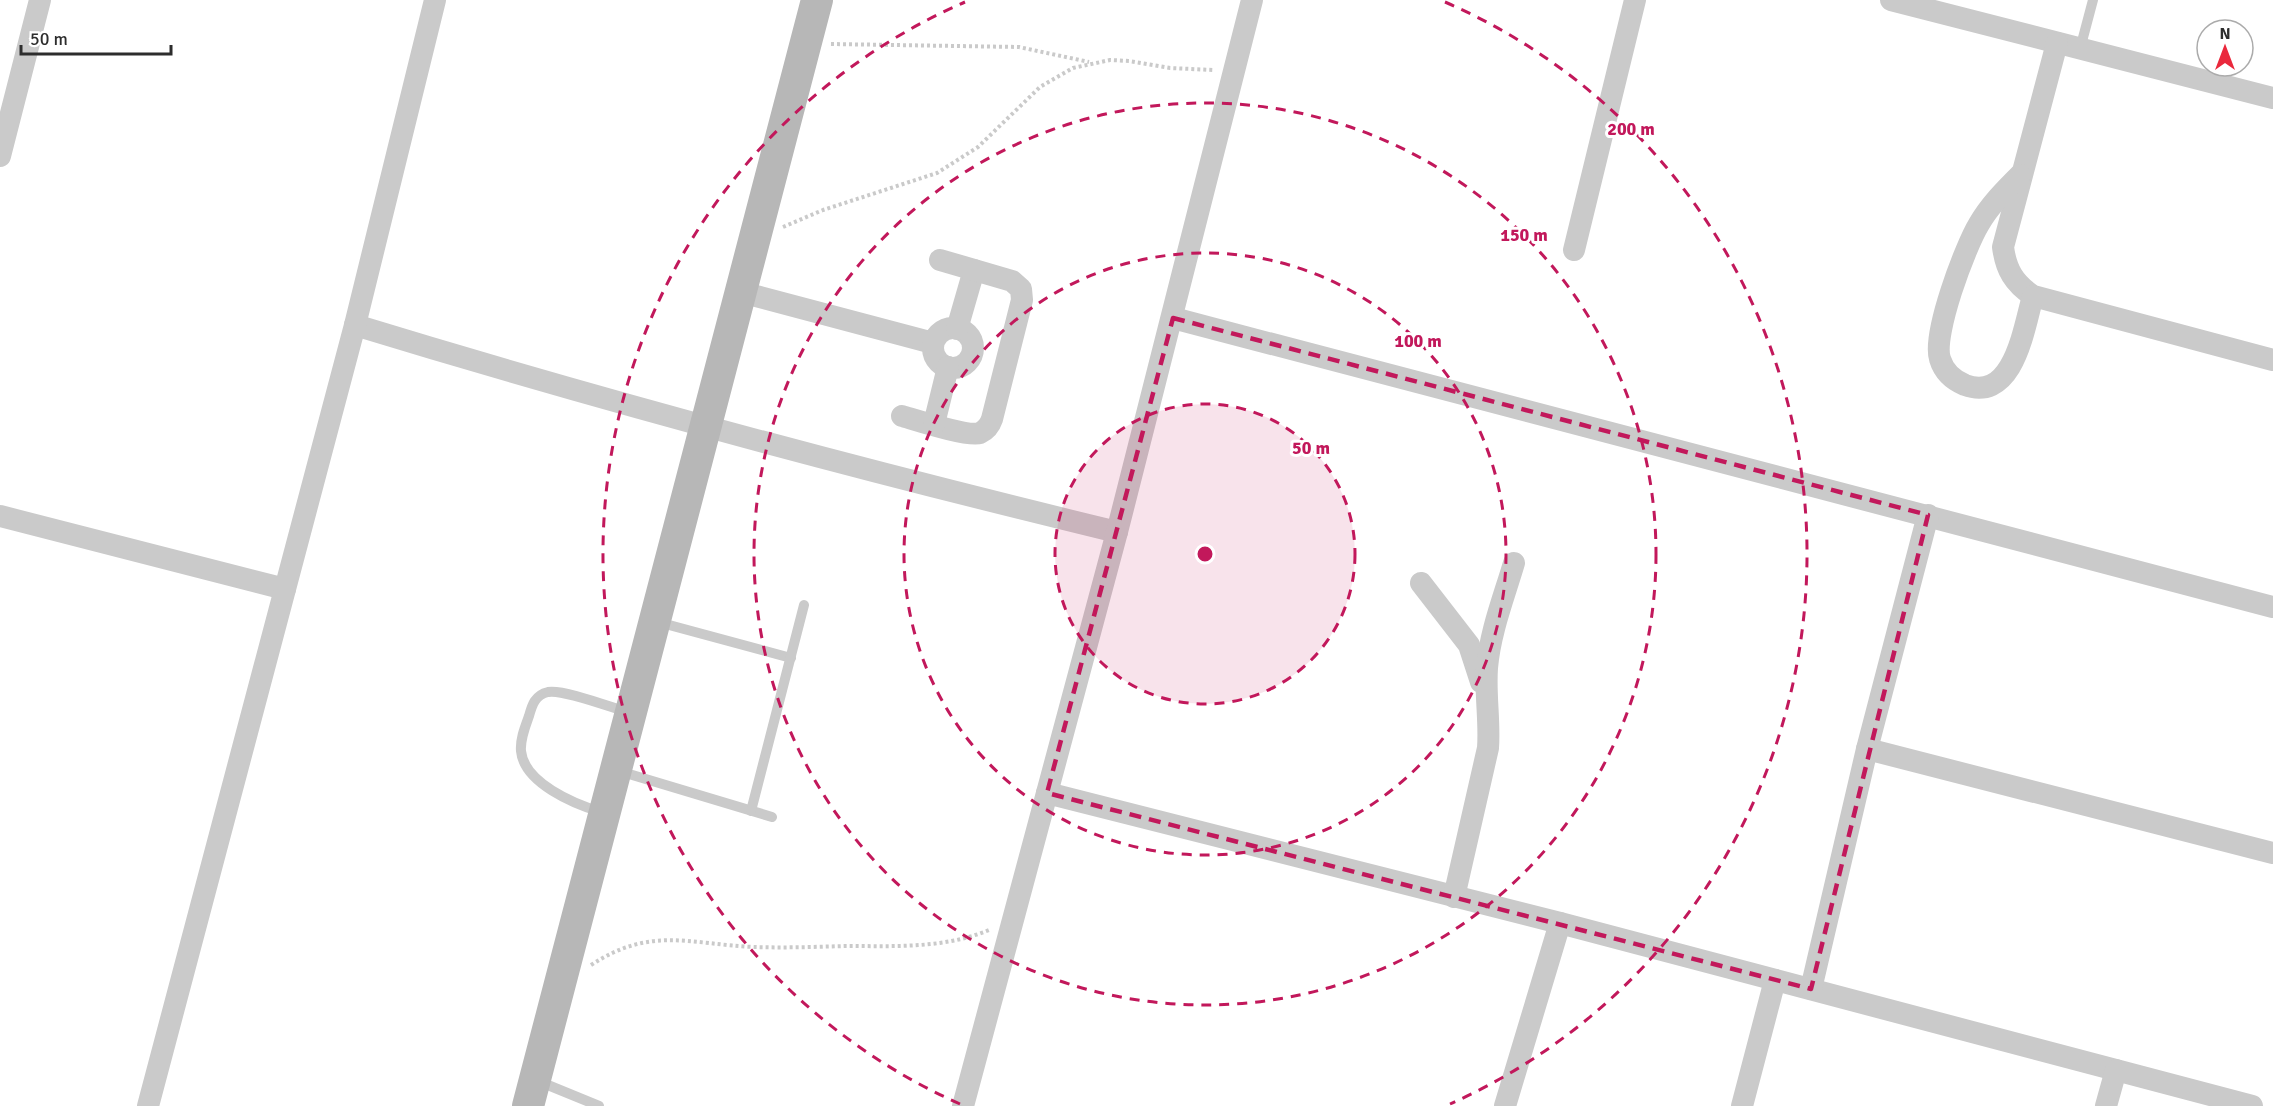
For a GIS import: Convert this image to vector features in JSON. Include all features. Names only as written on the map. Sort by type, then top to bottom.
[{"type":"street","points":[[0,156],[40,0]]},
{"type":"street","points":[[148,1106],[355,325],[435,0]]},
{"type":"street","points":[[531,1093],[817,0]]},
{"type":"street","points":[[963,1106],[1173,318],[1252,0]]},
{"type":"street","points":[[1574,250],[1635,0]]},
{"type":"street","points":[[1891,0],[2273,98]]},
{"type":"street","points":[[2057,43],[2003,247],[2005,262],[2011,276],[2020,287],[2033,296],[2273,360]]},
{"type":"street","points":[[2021,174],[1991,206],[1979,224],[1961,263],[1938,345],[1940,359],[1946,372],[1957,381],[1970,386],[1984,387],[1997,382],[2008,372],[2014,360],[2033,296]]},
{"type":"street","points":[[902,416],[974,434],[986,430],[992,419],[1007,362],[1022,300],[1021,289],[1012,281],[940,260]]},
{"type":"street","points":[[957,329],[974,270]]},
{"type":"street","points":[[741,292],[933,343]]},
{"type":"street","points":[[1173,318],[2273,607]]},
{"type":"street","points":[[355,325],[465,359],[705,427],[1117,532]]},
{"type":"street","points":[[957,329],[971,341],[972,353],[960,367],[948,367],[937,361],[933,343],[945,330],[957,329]]},
{"type":"street","points":[[972,353],[1007,362]]},
{"type":"street","points":[[934,424],[948,367]]},
{"type":"street","points":[[1810,989],[1867,749],[1928,515]]},
{"type":"street","points":[[0,516],[285,589]]},
{"type":"street","points":[[1454,897],[1485,768],[1490,727],[1488,652],[1515,563]]},
{"type":"street","points":[[1420,584],[1469,645],[1488,706]]},
{"type":"street","points":[[1867,749],[2273,853]]},
{"type":"street","points":[[1047,794],[1560,923],[2252,1106]]},
{"type":"street","points":[[1505,1106],[1560,923]]},
{"type":"street","points":[[1742,1106],[1775,980]]},
{"type":"street","points":[[2106,1106],[2116,1070]]},
{"type":"lane","points":[[2080,49],[2093,0]]},
{"type":"lane","points":[[751,811],[804,605]]},
{"type":"lane","points":[[655,621],[791,658]]},
{"type":"lane","points":[[604,813],[572,801],[534,777],[522,759],[522,738],[534,701],[545,692],[560,693],[631,713]]},
{"type":"lane","points":[[616,771],[772,818]]},
{"type":"lane","points":[[531,1093],[599,1106]]},
{"type":"path","points":[[806,43],[1019,47],[1092,63],[1129,61],[1191,70],[1235,67]]},
{"type":"path","points":[[755,240],[823,210],[937,173],[978,147],[1040,87],[1056,76],[1092,63]]},
{"type":"path","points":[[587,968],[628,945],[652,940],[675,939],[755,947],[922,945],[969,937],[1014,918]]},
{"type":"highlighted area","points":[[1173,318],[1928,515],[1811,989],[1047,793]]}]
